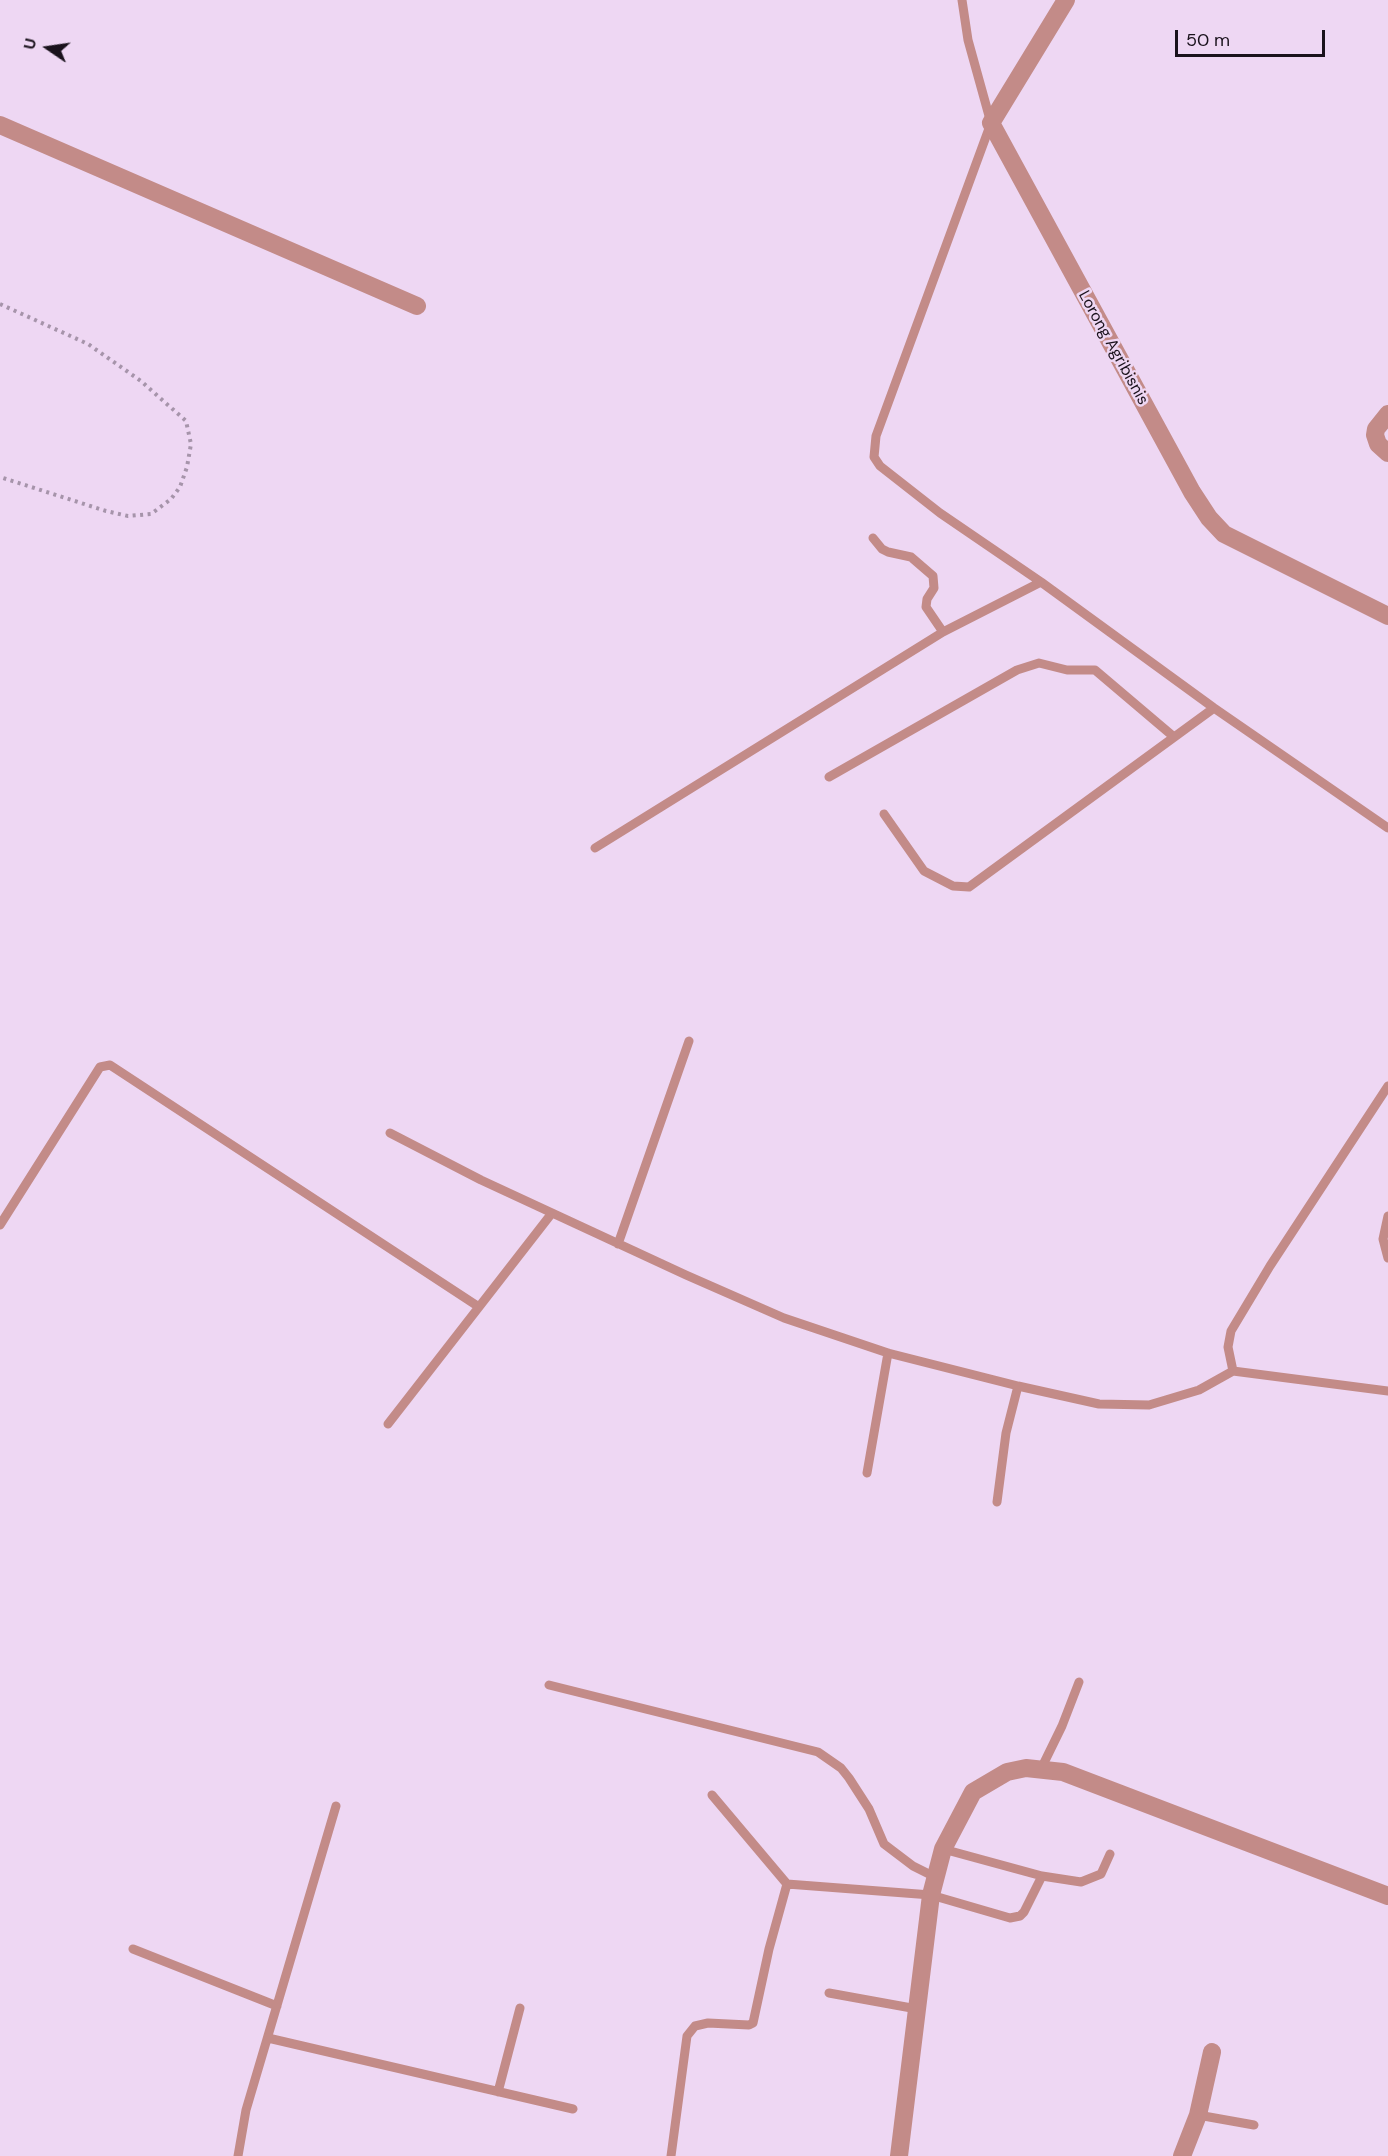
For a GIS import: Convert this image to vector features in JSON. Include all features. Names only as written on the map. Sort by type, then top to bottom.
[{"type":"street","points":[[991,123],[1066,0]]},
{"type":"street","name":"Lorong Agribisnis","points":[[991,123],[1192,492],[1209,519],[1224,534],[1388,616]]},
{"type":"street","points":[[0,125],[417,306]]},
{"type":"street","points":[[1388,414],[1376,429],[1375,435],[1378,444],[1388,453]]},
{"type":"street","points":[[899,2156],[933,1886],[943,1849],[974,1792],[1007,1772],[1026,1768],[1063,1772],[1388,1896]]},
{"type":"street","points":[[1182,2156],[1198,2115],[1212,2052]]},
{"type":"lane","points":[[962,0],[968,40],[991,123],[876,436],[874,457],[880,466],[940,513],[1041,582],[1214,708],[1388,828]]},
{"type":"lane","points":[[873,538],[882,549],[911,557],[933,576],[935,584],[927,599],[926,607],[943,632]]},
{"type":"lane","points":[[595,848],[943,632],[1041,582]]},
{"type":"lane","points":[[829,777],[1017,670],[1039,663],[1067,670],[1095,670],[1174,738]]},
{"type":"lane","points":[[884,814],[924,871],[953,886],[969,887],[1214,708]]},
{"type":"lane","points":[[618,1244],[689,1041]]},
{"type":"lane","points":[[0,1225],[100,1067],[110,1065],[479,1307]]},
{"type":"lane","points":[[1233,1371],[1228,1347],[1231,1331],[1270,1266],[1388,1086]]},
{"type":"lane","points":[[390,1133],[618,1244],[784,1318],[888,1353],[1099,1404],[1149,1405],[1199,1390],[1233,1371],[1388,1391]]},
{"type":"lane","points":[[388,1424],[552,1213]]},
{"type":"lane","points":[[1388,1216],[1383,1239],[1388,1258]]},
{"type":"lane","points":[[867,1473],[888,1353]]},
{"type":"lane","points":[[997,1502],[1006,1433],[1018,1386]]},
{"type":"lane","points":[[1041,1769],[1062,1726],[1079,1682]]},
{"type":"lane","points":[[549,1685],[818,1752],[841,1768],[849,1778],[869,1809],[884,1844],[913,1866],[933,1886]]},
{"type":"lane","points":[[712,1795],[787,1884],[933,1886],[1010,1918],[1018,1917],[1024,1912],[1042,1876]]},
{"type":"lane","points":[[238,2156],[246,2110],[336,1806]]},
{"type":"lane","points":[[943,1849],[1042,1876],[1081,1882],[1101,1874],[1110,1854]]},
{"type":"lane","points":[[671,2156],[687,2036],[695,2026],[708,2023],[749,2025],[753,2023],[769,1949],[787,1884]]},
{"type":"lane","points":[[132,1949],[277,2006]]},
{"type":"lane","points":[[829,1994],[917,2009]]},
{"type":"lane","points":[[498,2092],[520,2008]]},
{"type":"lane","points":[[268,2038],[573,2109]]},
{"type":"lane","points":[[1198,2115],[1254,2125]]},
{"type":"path","points":[[0,304],[88,344],[141,381],[186,421],[191,444],[187,467],[180,487],[171,499],[151,513],[128,516],[106,512],[0,477]]}]
